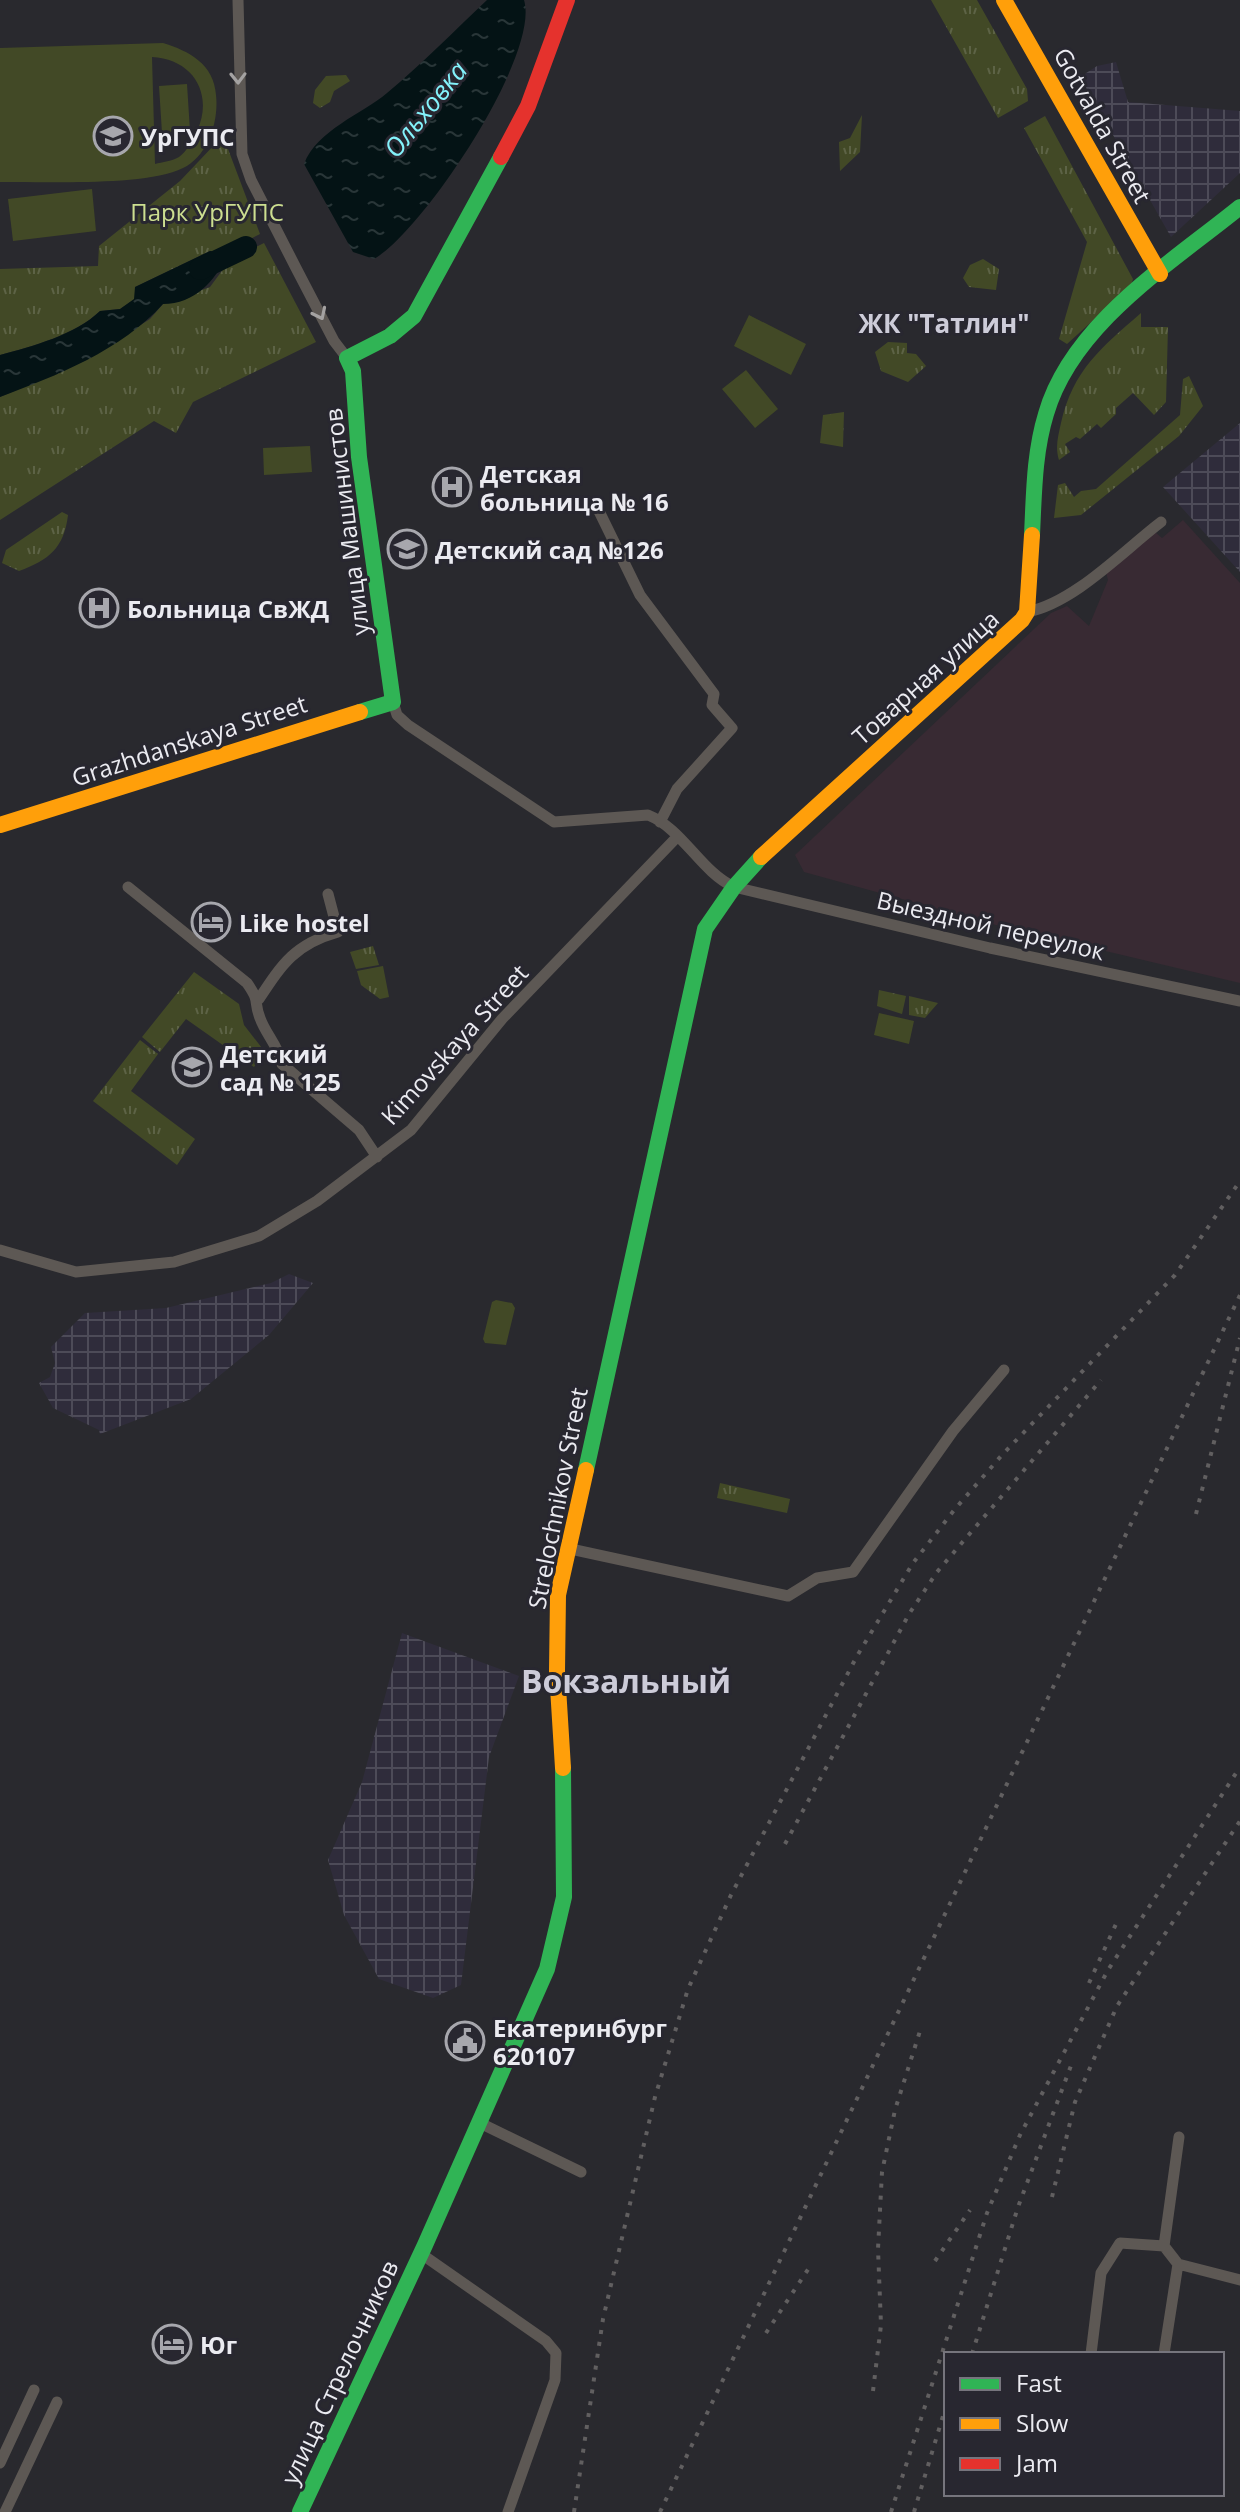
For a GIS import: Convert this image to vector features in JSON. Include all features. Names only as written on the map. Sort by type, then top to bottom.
[{"type":"main road","points":[[347,358],[390,336],[414,316],[445,265],[528,106],[567,0]]},
{"type":"main road","name":"Gotvalda Street","points":[[1004,0],[1160,274]]},
{"type":"main road","points":[[1027,612],[1046,412],[1071,362],[1095,332],[1240,207]]},
{"type":"main road","name":"улица Машинистов","points":[[347,358],[353,371],[359,457],[393,702]]},
{"type":"main road","name":"Товарная улица","points":[[734,887],[761,857],[1015,628],[1027,612]]},
{"type":"main road","name":"Grazhdanskaya Street","points":[[0,825],[393,702]]},
{"type":"main road","name":"Strelochnikov Street","points":[[420,2253],[480,2123],[557,1941],[564,1896],[555,1630],[566,1548],[705,929],[734,887]]},
{"type":"main road","name":"улица Стрелочников","points":[[300,2512],[420,2253]]},
{"type":"street","points":[[238,0],[242,154],[251,180],[296,268],[334,341],[347,358]]},
{"type":"street","points":[[597,507],[640,595],[714,694],[712,705],[732,728],[677,789],[660,822]]},
{"type":"street","name":"Товарная улица","points":[[1027,612],[1043,609],[1064,598],[1161,522]]},
{"type":"street","points":[[393,702],[397,715],[408,725],[554,822],[640,815],[660,822],[716,877],[734,887]]},
{"type":"street","name":"Kimovskaya Street","points":[[0,1250],[76,1272],[174,1262],[259,1236],[317,1201],[411,1130],[502,1019],[677,837]]},
{"type":"street","points":[[128,887],[247,983],[259,999],[260,1019],[278,1048],[282,1064],[359,1130],[377,1157]]},
{"type":"street","name":"Выездной переулок","points":[[734,887],[990,948],[1240,1001]]},
{"type":"street","points":[[259,999],[283,963],[301,947],[310,940],[338,932],[328,894]]},
{"type":"street","points":[[566,1548],[788,1596],[817,1578],[853,1572],[953,1431],[1004,1370]]},
{"type":"street","points":[[480,2123],[581,2172]]},
{"type":"street","points":[[1179,2137],[1164,2246],[1178,2264],[1240,2280]]},
{"type":"street","points":[[1091,2352],[1101,2273],[1120,2243],[1164,2246]]},
{"type":"street","points":[[420,2253],[546,2341],[556,2353],[555,2380],[508,2512]]},
{"type":"street","points":[[1164,2352],[1178,2264]]},
{"type":"street","points":[[0,2463],[34,2390]]},
{"type":"street","points":[[5,2512],[57,2402]]},
{"type":"shaded area","points":[[1116,62],[1128,102],[1240,111],[1240,173],[1171,237],[1080,77],[1097,66]]},
{"type":"shaded area","points":[[1240,423],[1240,572],[1163,487]]},
{"type":"shaded area","points":[[1183,520],[1240,583],[1240,983],[996,925],[804,872],[795,855],[1051,613],[1067,606],[1089,626],[1108,580],[1105,568],[1155,532],[1162,538]]},
{"type":"shaded area","points":[[289,1274],[313,1283],[269,1335],[191,1399],[100,1434],[99,1430],[53,1408],[39,1383],[50,1377],[55,1363],[51,1347],[85,1313],[166,1308],[271,1283]]},
{"type":"shaded area","points":[[402,1633],[519,1676],[489,1757],[461,1985],[433,1998],[379,1979],[344,1915],[328,1860],[362,1782]]},
{"type":"green space","points":[[931,0],[977,0],[1027,89],[1028,101],[998,118]]},
{"type":"green space","points":[[163,43],[182,50],[205,67],[214,84],[216,116],[210,137],[192,162],[166,174],[120,181],[0,182],[0,48]],"holes":[[[152,57],[179,64],[196,81],[201,92],[202,117],[194,138],[182,155],[155,164]]]},
{"type":"green space","points":[[346,75],[350,81],[334,91],[330,102],[320,108],[313,103],[315,90],[326,76]]},
{"type":"green space","points":[[187,84],[190,131],[162,133],[159,86]]},
{"type":"green space","points":[[862,115],[860,152],[840,171],[839,142],[850,138]]},
{"type":"green space","points":[[1045,116],[1133,279],[1131,286],[1067,344],[1059,339],[1087,242],[1024,128]]},
{"type":"green space","name":"Парк УрГУПС","points":[[225,141],[260,234],[227,251],[210,251],[135,287],[135,299],[120,309],[100,311],[66,333],[0,355],[0,269],[98,266],[99,246],[180,181],[217,142]]},
{"type":"green space","points":[[92,189],[96,231],[13,241],[8,199]]},
{"type":"green space","points":[[264,243],[316,342],[193,402],[176,433],[154,421],[0,520],[0,397],[86,360],[150,319],[163,304],[210,287],[230,260]]},
{"type":"green space","points":[[983,259],[999,269],[996,290],[969,287],[963,278],[970,265]]},
{"type":"green space","points":[[1141,313],[1141,327],[1168,327],[1166,402],[1154,415],[1133,393],[1116,408],[1116,414],[1101,428],[1097,424],[1080,439],[1076,437],[1065,444],[1070,452],[1059,460],[1059,433],[1073,388],[1090,361]]},
{"type":"green space","points":[[749,315],[806,344],[791,375],[734,346]]},
{"type":"green space","points":[[888,342],[907,343],[907,353],[916,354],[926,366],[908,382],[881,371],[875,352]]},
{"type":"green space","points":[[746,370],[778,409],[755,428],[722,389]]},
{"type":"green space","points":[[1189,376],[1203,406],[1179,436],[1081,515],[1054,518],[1058,485],[1065,483],[1074,497],[1081,491],[1096,489],[1180,415],[1183,379]]},
{"type":"green space","points":[[844,412],[843,447],[820,443],[823,415]]},
{"type":"green space","points":[[310,446],[312,472],[264,475],[263,448]]},
{"type":"green space","points":[[62,512],[68,515],[63,536],[47,557],[19,571],[2,563],[6,550]]},
{"type":"green space","points":[[373,946],[379,965],[356,969],[350,952]]},
{"type":"green space","points":[[383,966],[389,997],[380,999],[361,985],[357,971]]},
{"type":"green space","points":[[194,972],[239,1004],[244,1025],[265,1052],[254,1067],[186,1019],[160,1052],[142,1037]]},
{"type":"green space","points":[[879,990],[906,996],[902,1014],[877,1006]]},
{"type":"green space","points":[[909,996],[938,1003],[925,1018],[909,1015]]},
{"type":"green space","points":[[879,1013],[914,1021],[909,1044],[874,1035]]},
{"type":"green space","points":[[140,1040],[158,1054],[131,1091],[195,1139],[177,1165],[93,1101]]},
{"type":"green space","points":[[492,1302],[512,1303],[515,1308],[506,1345],[485,1343],[483,1339]]},
{"type":"green space","points":[[720,1483],[790,1499],[787,1513],[717,1498]]},
{"type":"water","points":[[487,0],[524,0],[524,26],[514,60],[497,99],[447,180],[395,242],[374,259],[353,252],[304,164],[310,152],[329,132],[400,82]]},
{"type":"water","points":[[210,251],[227,255],[210,282],[194,295],[163,304],[128,335],[87,360],[0,397],[0,355],[66,333],[100,311],[120,309],[134,299],[135,287]]},
{"type":"waterway","name":"Ольховка","points":[[200,269],[246,247]]},
{"type":"railway","points":[[574,2512],[603,2319],[655,2097],[688,1989],[731,1895],[857,1656],[913,1563],[1002,1455],[1175,1275],[1240,1181]]},
{"type":"railway","points":[[660,2512],[1240,1295]]},
{"type":"railway","points":[[1196,1514],[1240,1338]]},
{"type":"railway","points":[[785,1844],[909,1614],[937,1572],[1101,1380]]},
{"type":"railway","points":[[891,2512],[987,2213],[1020,2135],[1108,1970],[1240,1767]]},
{"type":"railway","points":[[1052,2197],[1075,2102],[1117,2006],[1240,1821]]},
{"type":"railway","points":[[1089,1983],[1116,1924]]},
{"type":"railway","points":[[873,2391],[881,2325],[878,2249],[882,2172],[895,2110],[920,2031]]},
{"type":"railway","points":[[973,2352],[1018,2207],[1072,2063]]},
{"type":"railway","points":[[935,2261],[970,2210]]},
{"type":"railway","points":[[766,2333],[809,2268]]},
{"type":"railway","points":[[914,2512],[944,2413]]},
{"type":"traffic: fast","points":[[360,712],[393,702],[359,457],[353,371],[347,358],[390,336],[414,316],[501,157]]},
{"type":"traffic: fast","points":[[1032,535],[1035,474],[1042,429],[1059,382],[1078,352],[1127,298],[1240,207]]},
{"type":"traffic: fast","points":[[586,1470],[705,929],[734,887],[761,857]]},
{"type":"traffic: fast","points":[[300,2512],[425,2245],[547,1969],[564,1897],[563,1768]]},
{"type":"traffic: slow","points":[[1004,0],[1160,274]]},
{"type":"traffic: slow","points":[[761,857],[1022,620],[1027,612],[1032,535]]},
{"type":"traffic: slow","points":[[0,825],[360,712]]},
{"type":"traffic: slow","points":[[563,1768],[557,1671],[558,1595],[586,1470]]},
{"type":"traffic: jam","points":[[501,157],[528,106],[567,0]]},
{"type":"place","name":"УрГУПС","points":[[113,136]]},
{"type":"place","name":"Детская больница № 16","points":[[452,487]]},
{"type":"place","name":"Детский сад №126","points":[[407,549]]},
{"type":"place","name":"Больница СвЖД","points":[[99,608]]},
{"type":"place","name":"Like hostel","points":[[211,922]]},
{"type":"place","name":"Детский сад № 125","points":[[192,1067]]},
{"type":"place","name":"Екатеринбург 620107","points":[[465,2041]]},
{"type":"place","name":"Юг","points":[[172,2344]]},
{"type":"district","name":"ЖК \"Татлин\"","points":[[944,323]]},
{"type":"district","name":"Вокзальный","points":[[626,1680]]}]
